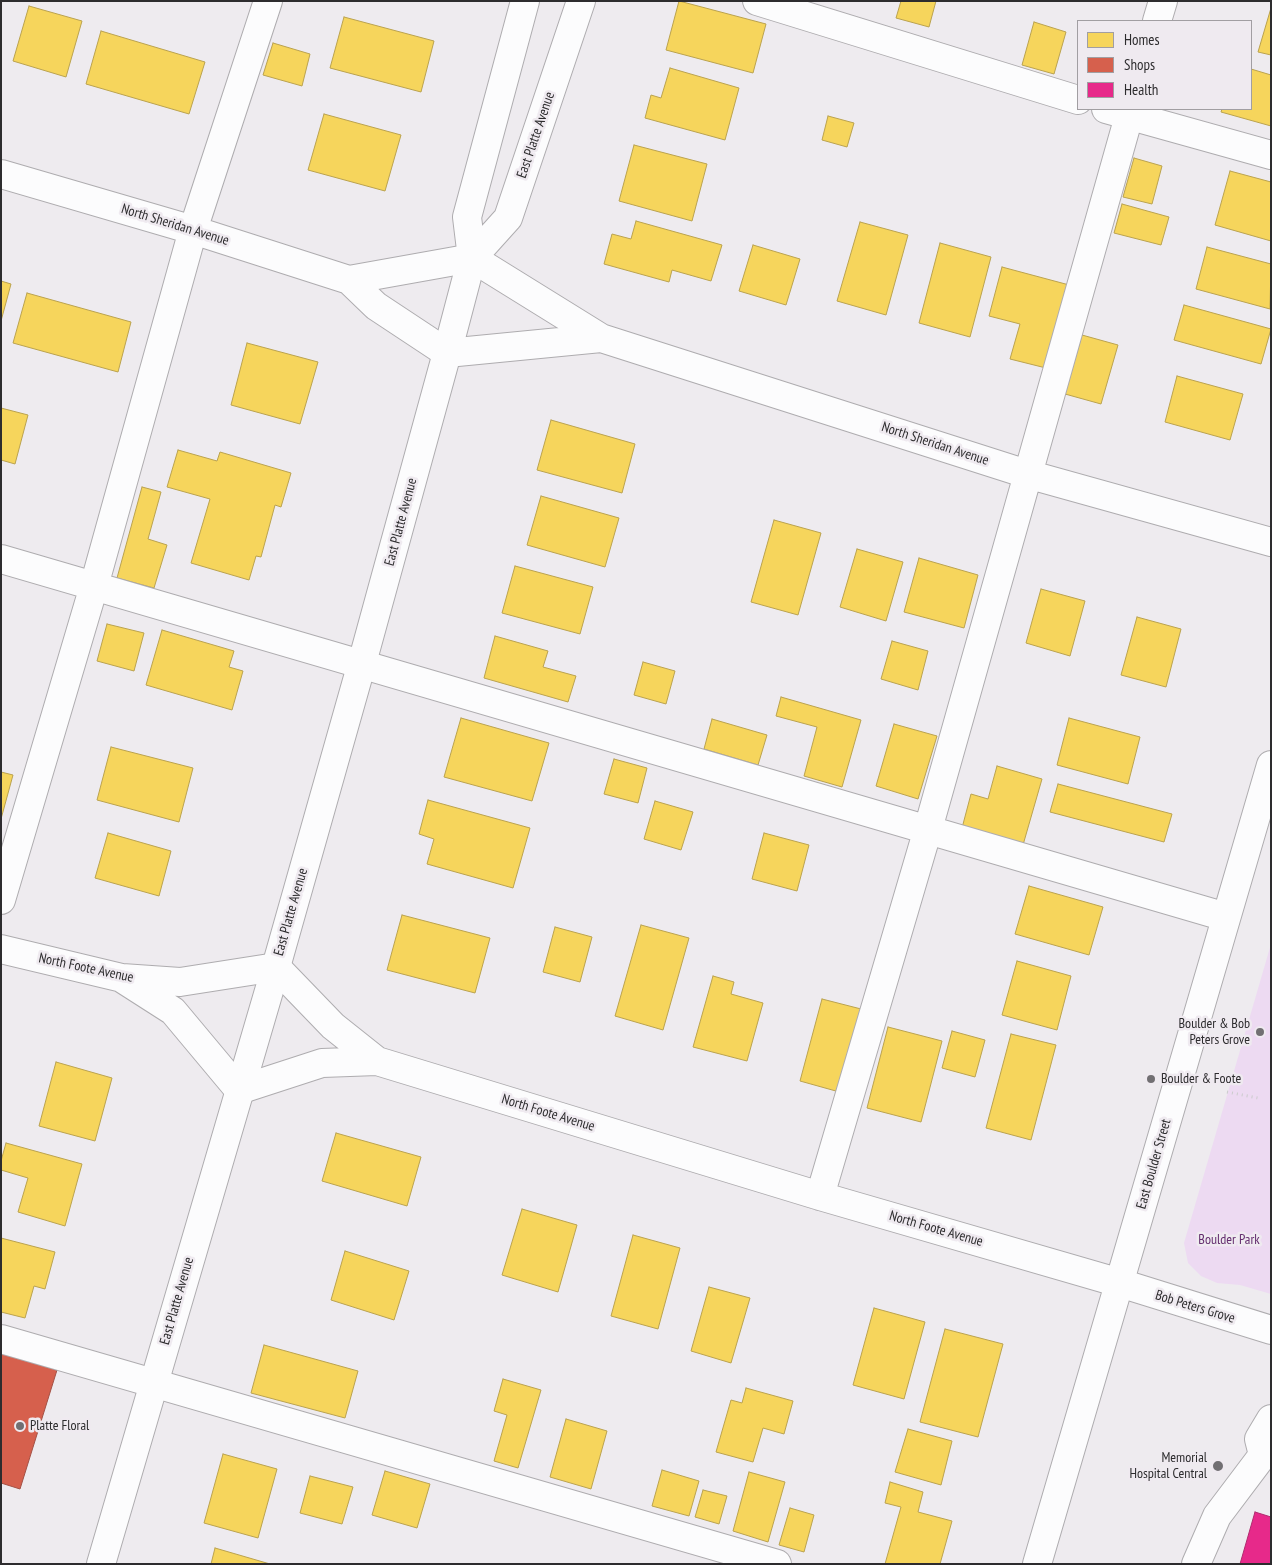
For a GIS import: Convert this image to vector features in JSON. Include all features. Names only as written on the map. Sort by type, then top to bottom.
[{"type":"street","points":[[1,900],[94,586],[193,230],[268,1]]},
{"type":"street","name":"East Platte Avenue","points":[[101,1564],[276,967],[447,353],[472,258],[467,217],[525,1]]},
{"type":"street","name":"East Platte Avenue","points":[[472,258],[508,218],[581,1]]},
{"type":"street","points":[[757,1],[1077,100]]},
{"type":"street","points":[[1157,20],[1163,1]]},
{"type":"street","points":[[820,1196],[928,829],[1028,474],[1122,111],[1271,155]]},
{"type":"street","name":"North Sheridan Avenue","points":[[1,174],[193,230],[349,280],[376,306],[447,353],[601,338]]},
{"type":"street","name":"North Sheridan Avenue","points":[[349,280],[472,258],[601,338],[1028,474],[1271,542]]},
{"type":"street","points":[[1,559],[1226,917]]},
{"type":"street","name":"East Boulder Street","points":[[1037,1564],[1271,765]]},
{"type":"street","name":"North Foote Avenue","points":[[1,949],[122,978],[180,982],[276,967],[333,1026],[377,1061],[820,1196],[1120,1283]]},
{"type":"street","points":[[122,978],[173,1011],[240,1090],[322,1063],[377,1061]]},
{"type":"street","name":"Bob Peters Grove","points":[[1120,1283],[1271,1330]]},
{"type":"street","points":[[1,1339],[777,1564]]},
{"type":"street","points":[[1196,1564],[1217,1516],[1267,1454],[1260,1439],[1271,1419]]},
{"type":"path","points":[[1227,1092],[1258,1098]]},
{"type":"green space","name":"Boulder Park","points":[[1271,944],[1271,1294],[1240,1285],[1217,1283],[1201,1276],[1188,1263],[1184,1243]]},
{"type":"building: Homes","points":[[679,1],[766,24],[753,73],[666,50]]},
{"type":"building: Homes","points":[[901,1],[936,1],[929,27],[896,18]]},
{"type":"building: Homes","points":[[29,6],[82,21],[66,77],[13,61]]},
{"type":"building: Homes","points":[[1271,8],[1271,55],[1258,52]]},
{"type":"building: Homes","points":[[344,17],[434,41],[421,92],[330,68]]},
{"type":"building: Homes","points":[[1034,22],[1066,32],[1054,74],[1022,65]]},
{"type":"building: Homes","points":[[101,31],[205,62],[189,114],[86,84]]},
{"type":"building: Homes","points":[[273,43],[310,54],[302,86],[263,75]]},
{"type":"building: Homes","points":[[670,68],[739,88],[725,140],[645,118],[651,95],[661,98]]},
{"type":"building: Homes","points":[[1252,69],[1271,75],[1271,126],[1221,112],[1222,110],[1252,110]]},
{"type":"building: Homes","points":[[324,114],[401,135],[385,191],[308,170]]},
{"type":"building: Homes","points":[[828,116],[854,123],[847,147],[822,140]]},
{"type":"building: Homes","points":[[634,145],[707,164],[692,221],[619,201]]},
{"type":"building: Homes","points":[[1134,158],[1162,166],[1152,204],[1123,197]]},
{"type":"building: Homes","points":[[1230,171],[1271,182],[1271,241],[1215,225]]},
{"type":"building: Homes","points":[[1122,204],[1169,217],[1161,245],[1114,233]]},
{"type":"building: Homes","points":[[636,221],[722,245],[711,281],[672,270],[669,282],[604,264],[612,234],[631,239]]},
{"type":"building: Homes","points":[[860,222],[908,235],[886,315],[837,301]]},
{"type":"building: Homes","points":[[940,243],[991,257],[970,337],[919,323]]},
{"type":"building: Homes","points":[[753,245],[800,259],[786,305],[739,291]]},
{"type":"building: Homes","points":[[1207,247],[1271,264],[1270,309],[1196,289]]},
{"type":"building: Homes","points":[[1002,267],[1073,286],[1050,369],[1010,359],[1020,324],[989,316]]},
{"type":"building: Homes","points":[[1,281],[11,284],[1,321]]},
{"type":"building: Homes","points":[[27,293],[131,322],[118,372],[13,343]]},
{"type":"building: Homes","points":[[1184,305],[1271,329],[1261,364],[1174,340]]},
{"type":"building: Homes","points":[[1082,335],[1118,345],[1101,404],[1065,394]]},
{"type":"building: Homes","points":[[247,343],[318,362],[300,424],[231,405]]},
{"type":"building: Homes","points":[[1177,376],[1243,394],[1230,440],[1165,422]]},
{"type":"building: Homes","points":[[1,408],[28,415],[15,464],[1,460]]},
{"type":"building: Homes","points":[[551,420],[635,444],[622,493],[537,470]]},
{"type":"building: Homes","points":[[178,450],[217,461],[220,452],[291,473],[281,507],[275,505],[261,557],[256,556],[249,580],[191,563],[210,499],[167,487]]},
{"type":"building: Homes","points":[[142,487],[161,492],[148,539],[167,545],[154,588],[117,578]]},
{"type":"building: Homes","points":[[541,496],[619,518],[605,567],[527,545]]},
{"type":"building: Homes","points":[[774,520],[821,533],[798,615],[751,602]]},
{"type":"building: Homes","points":[[857,549],[903,562],[886,621],[840,607]]},
{"type":"building: Homes","points":[[919,558],[978,575],[964,628],[904,612]]},
{"type":"building: Homes","points":[[515,566],[593,587],[580,634],[502,613]]},
{"type":"building: Homes","points":[[1041,589],[1085,601],[1070,656],[1026,643]]},
{"type":"building: Homes","points":[[1137,617],[1181,629],[1166,687],[1121,675]]},
{"type":"building: Homes","points":[[107,624],[144,633],[134,671],[97,661]]},
{"type":"building: Homes","points":[[162,630],[234,651],[229,667],[243,671],[232,710],[146,685]]},
{"type":"building: Homes","points":[[495,636],[548,651],[543,667],[576,676],[568,702],[484,678]]},
{"type":"building: Homes","points":[[892,641],[928,651],[918,690],[881,679]]},
{"type":"building: Homes","points":[[643,662],[675,671],[666,704],[634,695]]},
{"type":"building: Homes","points":[[781,697],[861,720],[842,787],[804,776],[817,727],[776,716]]},
{"type":"building: Homes","points":[[461,718],[549,743],[532,801],[444,777]]},
{"type":"building: Homes","points":[[1069,718],[1140,737],[1128,784],[1057,765]]},
{"type":"building: Homes","points":[[712,719],[767,735],[758,765],[704,749]]},
{"type":"building: Homes","points":[[894,724],[937,736],[918,799],[876,786]]},
{"type":"building: Homes","points":[[111,747],[193,768],[179,822],[97,800]]},
{"type":"building: Homes","points":[[614,759],[647,768],[638,803],[604,794]]},
{"type":"building: Homes","points":[[997,766],[1042,779],[1023,845],[962,828],[971,794],[988,799]]},
{"type":"building: Homes","points":[[1,772],[13,775],[1,819]]},
{"type":"building: Homes","points":[[1058,784],[1172,814],[1164,842],[1050,812]]},
{"type":"building: Homes","points":[[428,800],[530,828],[513,888],[427,864],[434,839],[419,834]]},
{"type":"building: Homes","points":[[655,801],[693,812],[681,850],[644,839]]},
{"type":"building: Homes","points":[[108,833],[171,851],[159,896],[95,878]]},
{"type":"building: Homes","points":[[764,833],[809,845],[797,891],[752,879]]},
{"type":"building: Homes","points":[[1029,886],[1103,907],[1089,955],[1015,934]]},
{"type":"building: Homes","points":[[402,915],[490,938],[475,993],[387,970]]},
{"type":"building: Homes","points":[[641,925],[689,938],[663,1030],[615,1016]]},
{"type":"building: Homes","points":[[555,927],[592,937],[580,982],[543,972]]},
{"type":"building: Homes","points":[[1017,961],[1071,976],[1057,1030],[1002,1015]]},
{"type":"building: Homes","points":[[713,976],[734,982],[731,994],[763,1003],[747,1061],[693,1047]]},
{"type":"building: Homes","points":[[822,999],[865,1010],[843,1093],[800,1081]]},
{"type":"building: Homes","points":[[888,1027],[942,1041],[921,1122],[867,1108]]},
{"type":"building: Homes","points":[[952,1031],[985,1040],[975,1077],[942,1068]]},
{"type":"building: Homes","points":[[1011,1034],[1056,1045],[1031,1140],[986,1128]]},
{"type":"building: Homes","points":[[56,1062],[112,1078],[95,1141],[39,1126]]},
{"type":"building: Homes","points":[[336,1133],[421,1157],[407,1206],[322,1181]]},
{"type":"building: Homes","points":[[6,1143],[82,1164],[65,1226],[18,1212],[28,1178],[1,1170],[1,1161]]},
{"type":"building: Homes","points":[[522,1209],[577,1225],[558,1292],[502,1275]]},
{"type":"building: Homes","points":[[633,1235],[680,1248],[658,1329],[611,1316]]},
{"type":"building: Homes","points":[[1,1238],[55,1252],[45,1289],[34,1286],[25,1318],[1,1312]]},
{"type":"building: Homes","points":[[345,1251],[409,1271],[394,1320],[331,1300]]},
{"type":"building: Homes","points":[[709,1287],[750,1298],[731,1363],[691,1351]]},
{"type":"building: Homes","points":[[874,1308],[925,1322],[904,1399],[853,1385]]},
{"type":"building: Homes","points":[[945,1329],[1003,1344],[978,1437],[920,1422]]},
{"type":"building: Homes","points":[[264,1345],[358,1371],[345,1418],[251,1393]]},
{"type":"building: Homes","points":[[503,1379],[541,1390],[518,1468],[494,1461],[507,1415],[494,1411]]},
{"type":"building: Homes","points":[[746,1388],[793,1401],[784,1434],[763,1428],[753,1462],[716,1452],[731,1400],[742,1403]]},
{"type":"building: Homes","points":[[566,1419],[607,1431],[591,1489],[550,1477]]},
{"type":"building: Homes","points":[[908,1429],[952,1441],[941,1485],[895,1472]]},
{"type":"building: Homes","points":[[223,1454],[277,1469],[258,1538],[204,1523]]},
{"type":"building: Homes","points":[[662,1470],[699,1481],[689,1516],[652,1506]]},
{"type":"building: Homes","points":[[385,1471],[430,1484],[417,1528],[372,1515]]},
{"type":"building: Homes","points":[[749,1472],[785,1482],[768,1542],[733,1531]]},
{"type":"building: Homes","points":[[310,1476],[353,1487],[342,1524],[300,1513]]},
{"type":"building: Homes","points":[[890,1482],[923,1492],[918,1512],[952,1521],[940,1564],[885,1564],[901,1507],[885,1503]]},
{"type":"building: Homes","points":[[703,1490],[727,1496],[719,1524],[695,1517]]},
{"type":"building: Homes","points":[[790,1508],[814,1515],[804,1552],[779,1545]]},
{"type":"building: Homes","points":[[215,1548],[270,1564],[211,1564]]},
{"type":"building: Shops","name":"Platte Floral","points":[[1,1353],[57,1370],[20,1489],[1,1483]]},
{"type":"building: Health","points":[[1255,1512],[1271,1517],[1271,1564],[1240,1564]]},
{"type":"place","name":"Boulder & Bob Peters Grove","points":[[1260,1032]]},
{"type":"place","name":"Boulder & Foote","points":[[1151,1079]]},
{"type":"place","name":"Platte Floral","points":[[20,1426]]},
{"type":"place","name":"Memorial Hospital Central","points":[[1218,1466]]}]
